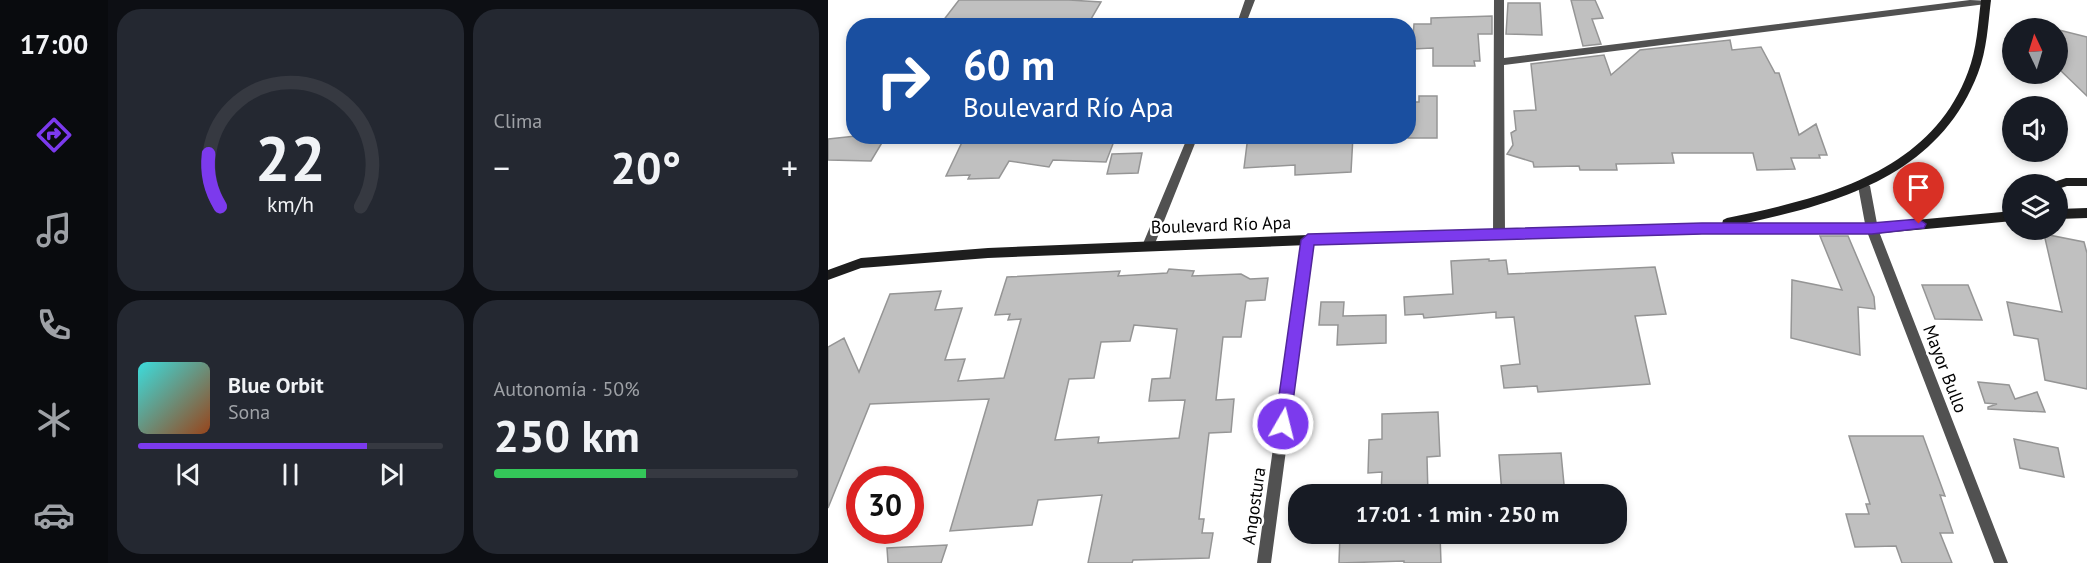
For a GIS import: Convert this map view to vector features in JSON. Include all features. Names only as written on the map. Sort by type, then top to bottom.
[{"type":"main road","points":[[1702,228],[1792,209],[1863,186],[1917,154],[1954,113],[1973,72],[1986,0]]},
{"type":"main road","points":[[2068,182],[2087,182]]},
{"type":"main road","points":[[2068,214],[2087,213]]},
{"type":"main road","name":"Boulevard Río Apa","points":[[828,274],[861,262],[988,253],[1702,228],[1872,228],[2002,217]]},
{"type":"street","points":[[1243,18],[1250,0]]},
{"type":"street","points":[[1499,0],[1499,235]]},
{"type":"street","points":[[1498,62],[1986,0]]},
{"type":"street","points":[[1148,246],[1190,144]]},
{"type":"street","name":"Mayor Bullo","points":[[1863,186],[1872,228],[2001,563]]},
{"type":"street","name":"Angostura","points":[[1264,563],[1308,240]]},
{"type":"building","points":[[959,0],[1101,2],[1092,18],[945,18]]},
{"type":"building","points":[[1571,0],[1595,0],[1603,18],[1592,19],[1601,44],[1583,46]]},
{"type":"building","points":[[1508,3],[1540,3],[1542,35],[1506,34]]},
{"type":"building","points":[[1492,16],[1492,34],[1478,34],[1480,61],[1474,61],[1475,66],[1433,66],[1433,48],[1416,49],[1416,24],[1431,24],[1431,18]]},
{"type":"building","points":[[2068,32],[2087,37],[2087,96],[2068,78]]},
{"type":"building","points":[[1730,40],[1732,50],[1761,47],[1775,73],[1779,73],[1799,135],[1816,124],[1827,155],[1819,155],[1820,158],[1791,158],[1795,169],[1757,170],[1753,153],[1672,153],[1674,163],[1616,164],[1617,170],[1580,170],[1579,166],[1534,167],[1533,162],[1507,154],[1513,145],[1511,133],[1516,130],[1514,111],[1536,110],[1531,64],[1604,55],[1611,75],[1640,50]]},
{"type":"building","points":[[1419,96],[1437,96],[1437,138],[1416,138],[1416,102],[1419,102]]},
{"type":"building","points":[[846,137],[846,144],[881,144],[871,161],[828,160],[828,139]]},
{"type":"building","points":[[961,144],[1113,144],[1106,162],[1053,160],[1049,167],[1009,161],[999,178],[968,179],[970,175],[946,176]]},
{"type":"building","points":[[1247,144],[1353,144],[1351,172],[1295,175],[1295,165],[1244,168]]},
{"type":"building","points":[[1142,153],[1138,173],[1107,174],[1112,154]]},
{"type":"building","points":[[1820,236],[1848,236],[1874,297],[1875,309],[1858,307],[1860,355],[1791,338],[1792,280],[1842,290]]},
{"type":"building","points":[[2068,239],[2084,242],[2087,253],[2087,389],[2045,380],[2038,339],[2014,335],[2007,302],[2062,312],[2045,240]]},
{"type":"building","points":[[1489,259],[1489,261],[1506,260],[1508,274],[1655,267],[1666,314],[1635,316],[1650,384],[1538,392],[1537,386],[1504,388],[1501,366],[1520,364],[1514,317],[1496,318],[1496,312],[1424,318],[1423,314],[1405,315],[1404,297],[1453,294],[1451,261]]},
{"type":"building","points":[[1169,269],[1194,271],[1192,276],[1241,274],[1250,279],[1268,278],[1265,300],[1246,301],[1241,337],[1223,337],[1216,400],[1234,399],[1231,432],[1209,433],[1199,519],[1204,519],[1202,533],[1213,533],[1209,558],[1133,560],[1132,563],[1088,563],[1102,495],[1038,500],[1032,525],[950,531],[989,399],[870,404],[828,508],[828,347],[844,338],[859,372],[890,294],[941,291],[935,310],[962,308],[945,360],[965,359],[958,381],[1004,378],[1021,319],[1008,320],[1010,314],[995,315],[1007,277],[1120,271],[1118,276],[1167,273]],"holes":[[[1134,325],[1177,329],[1170,378],[1152,379],[1149,401],[1185,400],[1179,438],[1098,443],[1099,437],[1055,440],[1069,379],[1094,378],[1101,342],[1130,341]]]},
{"type":"building","points":[[1922,285],[1968,285],[1982,320],[1935,319]]},
{"type":"building","points":[[1321,302],[1344,302],[1343,316],[1386,315],[1386,343],[1337,345],[1338,325],[1319,325]]},
{"type":"building","points":[[1978,382],[2009,385],[2015,399],[2037,392],[2045,412],[1988,409],[1997,404],[1985,403]]},
{"type":"building","points":[[1438,412],[1440,456],[1427,457],[1428,484],[1381,484],[1382,472],[1368,473],[1369,440],[1382,439],[1382,414]]},
{"type":"building","points":[[1849,436],[1923,436],[1945,496],[1940,495],[1953,533],[1940,533],[1952,563],[1902,563],[1896,546],[1855,547],[1846,514],[1869,514],[1866,504],[1870,504]]},
{"type":"building","points":[[2014,439],[2058,448],[2064,477],[2020,468]]},
{"type":"building","points":[[1561,453],[1564,484],[1501,484],[1499,455]]},
{"type":"building","points":[[1340,544],[1440,544],[1441,563],[1404,563],[1404,561],[1339,563]]},
{"type":"building","points":[[947,545],[941,563],[888,563],[887,548]]},
{"type":"route","points":[[1283,424],[1308,240],[1702,228],[1872,228],[1919,224]]}]
